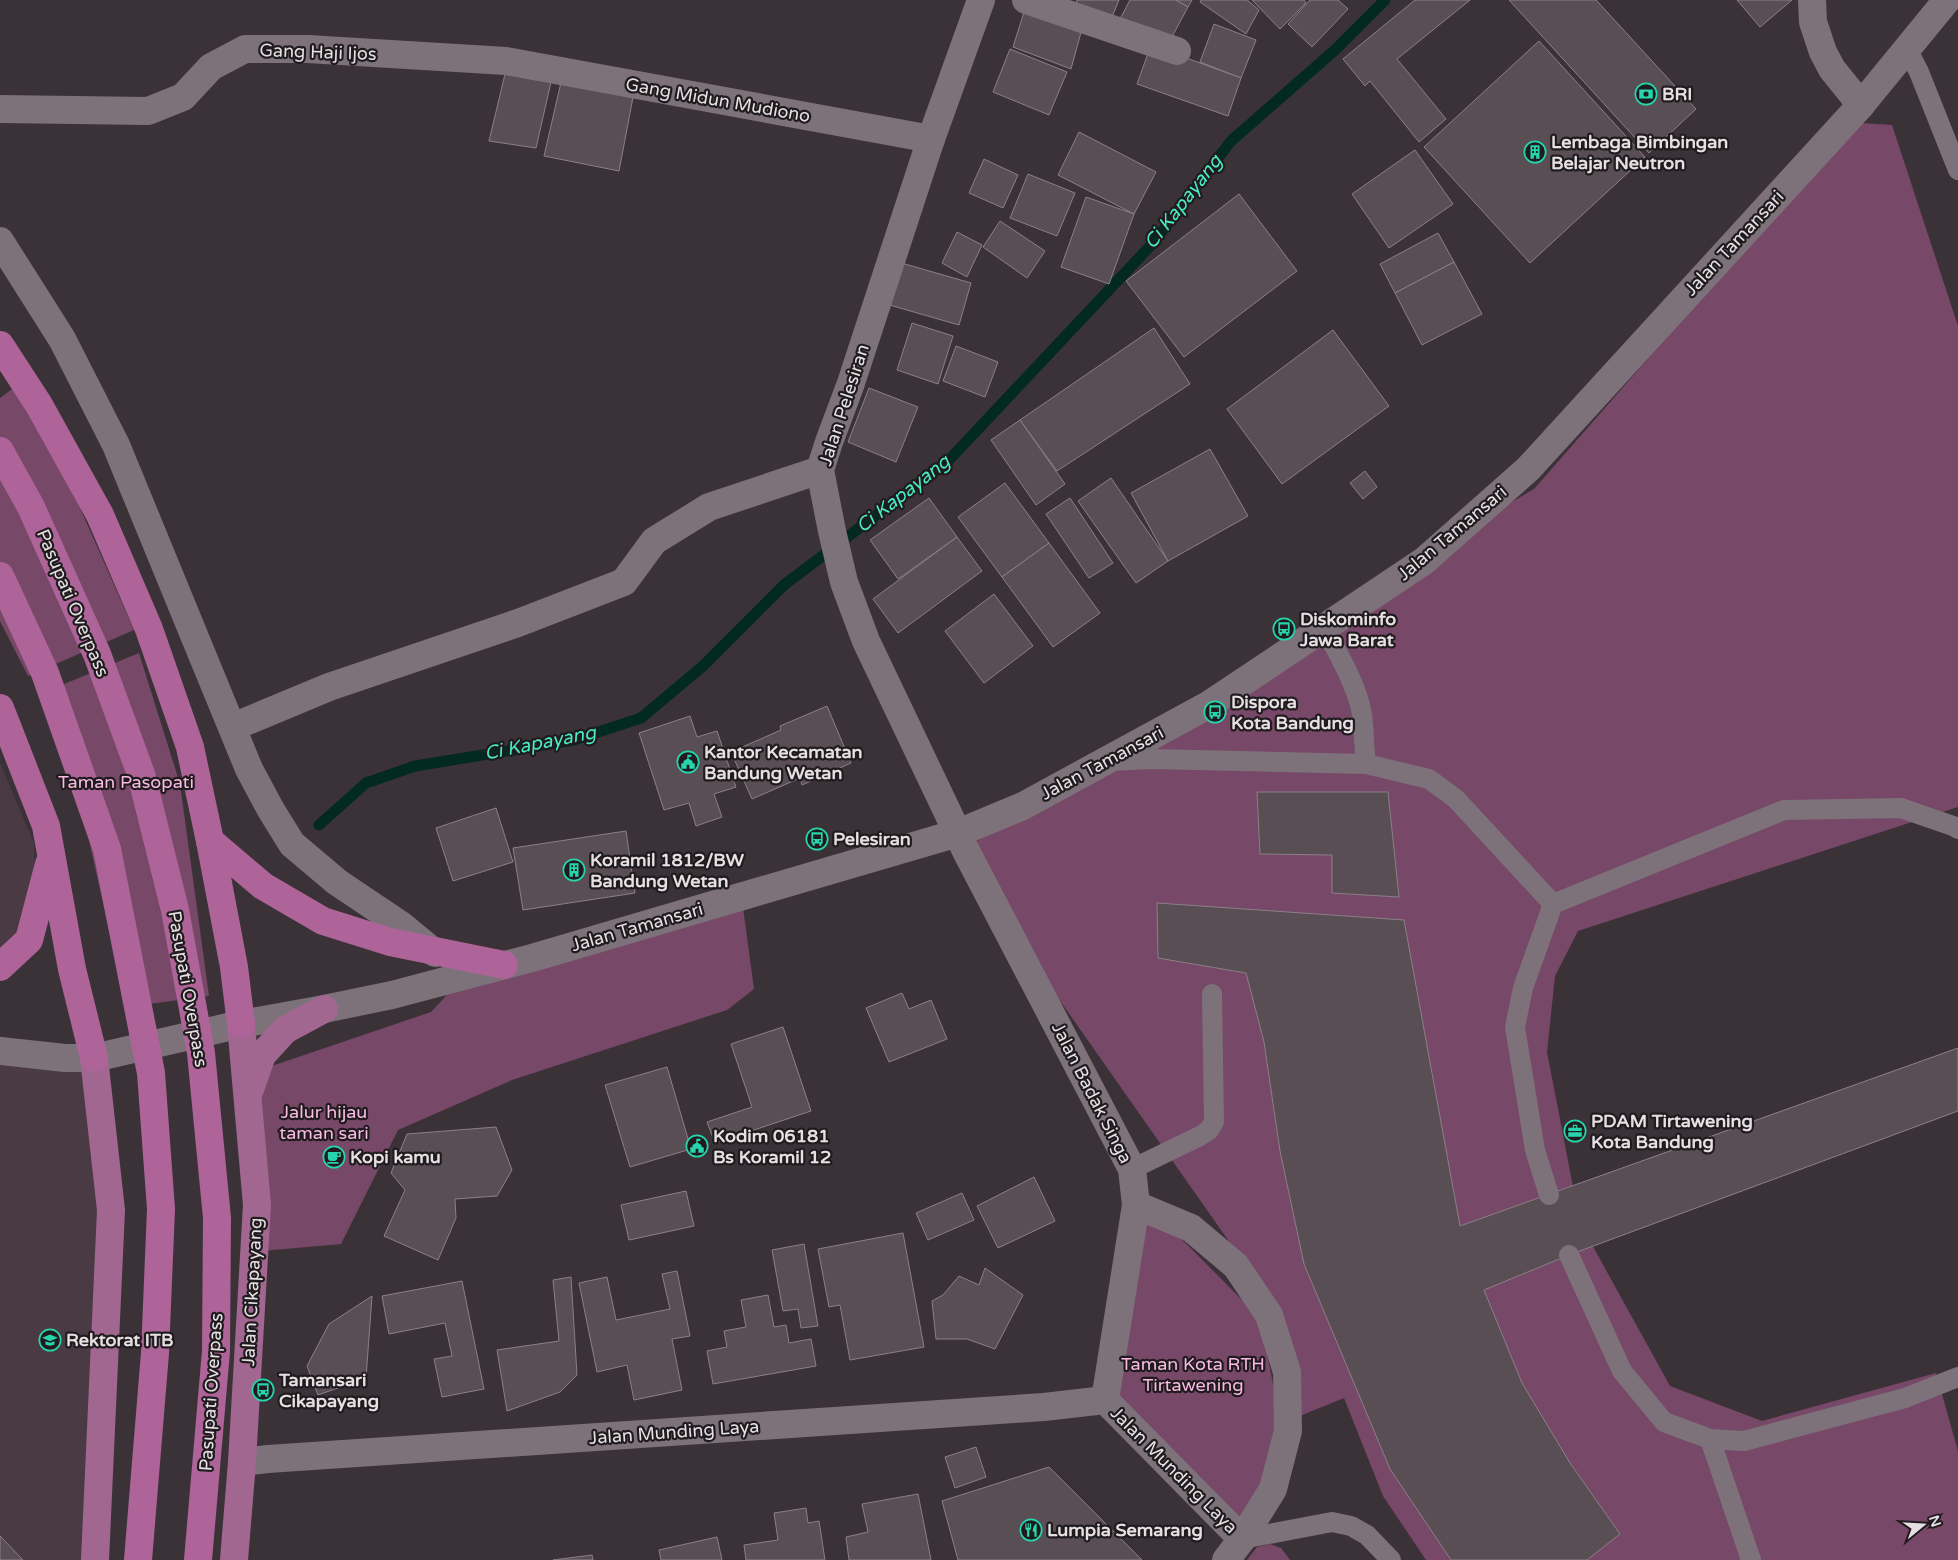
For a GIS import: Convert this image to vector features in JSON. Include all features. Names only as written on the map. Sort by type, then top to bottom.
[{"type":"highway","points":[[0,345],[39,405],[100,515],[149,629],[190,747],[234,967],[241,1024]]},
{"type":"highway","name":"Pasupati Overpass","points":[[0,451],[31,507],[97,654],[140,774],[175,910],[199,1043],[217,1218],[216,1351],[198,1560]]},
{"type":"highway","points":[[0,576],[45,673],[107,849],[151,1073],[161,1209],[155,1353],[138,1560]]},
{"type":"highway","points":[[0,708],[46,826],[72,969],[94,1058]]},
{"type":"highway","points":[[210,840],[263,886],[323,921],[390,942],[504,965]]},
{"type":"highway","points":[[0,967],[29,940],[52,856]]},
{"type":"main road","points":[[247,1095],[262,1055],[286,1030],[324,1009]]},
{"type":"main road","name":"Jalan Cikapayang","points":[[234,1560],[242,1462],[257,1205],[241,1024]]},
{"type":"main road","points":[[94,1058],[111,1210],[95,1560]]},
{"type":"street","name":"Jalan Pelesiran","points":[[958,833],[866,641],[842,572],[820,470],[828,442],[850,386],[931,139],[981,0]]},
{"type":"street","points":[[1026,0],[1177,51]]},
{"type":"street","points":[[1812,0],[1813,22],[1823,52],[1832,69],[1861,105]]},
{"type":"street","name":"Jalan Tamansari","points":[[0,1051],[65,1058],[94,1058],[241,1024],[324,1009],[430,985],[958,833],[1023,806],[1108,761],[1222,697],[1424,561],[1528,469],[1861,105],[1947,0]]},
{"type":"street","points":[[1956,0],[1958,7]]},
{"type":"street","name":"Gang Haji Ijos","points":[[0,109],[148,111],[183,97],[211,67],[245,49],[308,49],[506,62]]},
{"type":"street","name":"Gang Midun Mudiono","points":[[506,62],[931,139]]},
{"type":"street","points":[[0,241],[62,339],[116,445],[249,769],[270,810],[292,844],[337,882],[401,925],[435,952]]},
{"type":"street","points":[[233,727],[329,687],[518,623],[624,582],[654,541],[709,507],[820,470]]},
{"type":"street","name":"Jalan Badak Singa","points":[[958,833],[1132,1169],[1136,1205]]},
{"type":"street","points":[[1136,1205],[1191,1228],[1236,1266],[1269,1315],[1287,1372],[1288,1431],[1273,1489],[1234,1549]]},
{"type":"street","name":"Jalan Munding Laya","points":[[1136,1205],[1105,1400],[1234,1549]]},
{"type":"street","name":"Jalan Munding Laya","points":[[242,1462],[1044,1407],[1105,1400]]},
{"type":"lane","points":[[1907,49],[1919,72],[1958,168]]},
{"type":"lane","points":[[1324,629],[1342,662],[1362,712],[1366,764]]},
{"type":"lane","points":[[1108,761],[1151,759],[1366,764],[1429,779],[1456,799],[1553,904]]},
{"type":"lane","points":[[1549,1194],[1534,1150],[1515,1027],[1523,988],[1553,904],[1784,810],[1901,808],[1958,829]]},
{"type":"lane","points":[[1132,1169],[1200,1136],[1209,1130],[1214,1122],[1212,994]]},
{"type":"lane","points":[[1569,1255],[1622,1371],[1664,1422],[1710,1439],[1744,1441],[1905,1398],[1958,1377]]},
{"type":"lane","points":[[1710,1439],[1751,1560]]},
{"type":"lane","points":[[1234,1549],[1332,1522],[1351,1526],[1367,1535],[1392,1560]]},
{"type":"shaded area","points":[[0,763],[34,843],[35,898],[20,936],[0,953]]},
{"type":"shaded area","name":"Rektorat ITB","points":[[0,1055],[94,1058],[106,1560],[0,1560]]},
{"type":"green space","points":[[1861,123],[1892,125],[1958,326],[1958,807],[1578,931],[1555,976],[1547,1052],[1580,1223],[1670,1386],[1762,1421],[1936,1373],[1958,1451],[1958,1560],[1426,1560],[1383,1496],[1344,1398],[1295,1418],[1268,1297],[957,854],[1358,592],[1534,489],[1717,280]]},
{"type":"green space","points":[[16,386],[80,508],[134,630],[28,676],[0,621],[0,398]]},
{"type":"green space","name":"Taman Pasopati","points":[[139,653],[180,784],[209,996],[126,1007],[85,822],[45,692]]},
{"type":"green space","name":"Jalur hijau taman sari","points":[[742,900],[754,989],[727,1010],[512,1080],[398,1130],[341,1244],[262,1251],[251,1073],[431,1012],[458,983]]},
{"type":"green space","name":"Taman Kota RTH Tirtawening","points":[[1154,1211],[1252,1310],[1262,1328],[1282,1438],[1243,1523],[1118,1406],[1146,1213]]},
{"type":"green space","points":[[1270,1544],[1281,1548],[1290,1560],[1247,1560],[1257,1547]]},
{"type":"building","points":[[1077,0],[1119,0],[1110,22],[1075,7]]},
{"type":"building","points":[[1130,0],[1176,0],[1188,7],[1167,46],[1119,21]]},
{"type":"building","points":[[1176,0],[1192,0],[1188,7]]},
{"type":"building","points":[[1201,0],[1247,0],[1259,10],[1246,34],[1200,2]]},
{"type":"building","points":[[1252,0],[1304,0],[1306,3],[1280,29]]},
{"type":"building","points":[[1310,0],[1338,0],[1348,9],[1312,47],[1288,24]]},
{"type":"building","points":[[1415,0],[1470,0],[1397,59],[1446,119],[1419,142],[1370,81],[1365,86],[1343,59]]},
{"type":"building","points":[[1509,0],[1596,0],[1696,109],[1649,153]]},
{"type":"building","points":[[1737,0],[1792,0],[1760,27]]},
{"type":"building","points":[[1025,9],[1083,25],[1071,69],[1013,47]]},
{"type":"building","points":[[1214,24],[1256,40],[1241,78],[1200,62]]},
{"type":"building","name":"Lembaga Bimbingan Belajar Neutron","points":[[1539,41],[1645,157],[1530,263],[1424,147]]},
{"type":"building","points":[[1151,45],[1241,78],[1228,116],[1137,84]]},
{"type":"building","points":[[1010,49],[1067,72],[1049,115],[993,92]]},
{"type":"building","points":[[505,74],[551,82],[536,148],[489,141]]},
{"type":"building","points":[[562,78],[634,92],[619,171],[544,156]]},
{"type":"building","points":[[1079,132],[1156,172],[1134,214],[1058,175]]},
{"type":"building","points":[[1415,150],[1453,204],[1389,248],[1352,194]]},
{"type":"building","points":[[984,159],[1018,175],[1003,208],[969,193]]},
{"type":"building","points":[[1028,174],[1075,193],[1057,236],[1010,218]]},
{"type":"building","points":[[1239,194],[1297,271],[1184,357],[1126,281]]},
{"type":"building","points":[[1086,197],[1134,214],[1109,284],[1061,267]]},
{"type":"building","points":[[1000,221],[1045,251],[1027,278],[983,247]]},
{"type":"building","points":[[957,232],[982,245],[967,277],[942,263]]},
{"type":"building","points":[[1438,233],[1454,262],[1395,293],[1380,264]]},
{"type":"building","points":[[898,262],[971,283],[959,325],[886,304]]},
{"type":"building","points":[[1454,262],[1482,314],[1422,345],[1395,293]]},
{"type":"building","points":[[912,323],[953,336],[938,384],[897,370]]},
{"type":"building","points":[[1154,328],[1190,384],[1057,471],[1020,420]]},
{"type":"building","points":[[1333,330],[1389,406],[1282,484],[1227,409]]},
{"type":"building","points":[[956,346],[998,362],[985,397],[943,381]]},
{"type":"building","points":[[869,388],[918,407],[896,462],[848,442]]},
{"type":"building","points":[[1020,420],[1065,484],[1036,505],[991,440]]},
{"type":"building","points":[[1210,449],[1248,516],[1168,561],[1131,493]]},
{"type":"building","points":[[1365,471],[1377,487],[1363,499],[1350,483]]},
{"type":"building","points":[[1111,478],[1168,561],[1136,583],[1078,501]]},
{"type":"building","points":[[1005,483],[1049,543],[1002,577],[958,517]]},
{"type":"building","points":[[929,498],[957,537],[898,579],[870,540]]},
{"type":"building","points":[[1070,498],[1113,563],[1089,578],[1046,514]]},
{"type":"building","points":[[957,537],[982,571],[898,633],[873,599]]},
{"type":"building","points":[[1049,543],[1100,613],[1053,647],[1002,577]]},
{"type":"building","points":[[994,594],[1033,646],[984,683],[945,631]]},
{"type":"building","points":[[827,706],[851,763],[802,785],[800,778],[752,799],[731,752],[781,730],[780,726]]},
{"type":"building","name":"Kantor Kecamatan Bandung Wetan","points":[[690,716],[697,737],[717,731],[736,787],[714,794],[722,817],[696,826],[689,803],[664,810],[639,733]]},
{"type":"building","points":[[1257,792],[1388,792],[1399,897],[1332,893],[1332,855],[1260,854]]},
{"type":"building","points":[[496,808],[513,862],[453,881],[436,828]]},
{"type":"building","name":"Koramil 1812/BW Bandung Wetan","points":[[626,831],[635,893],[523,910],[513,848]]},
{"type":"building","points":[[1157,903],[1404,920],[1460,1226],[1958,1048],[1958,1111],[1569,1255],[1484,1290],[1522,1383],[1570,1463],[1620,1534],[1587,1560],[1451,1560],[1390,1469],[1304,1264],[1280,1151],[1264,1042],[1246,973],[1158,958]]},
{"type":"building","points":[[902,993],[909,1009],[931,1000],[947,1039],[889,1062],[866,1008]]},
{"type":"building","points":[[783,1027],[811,1111],[715,1143],[707,1122],[752,1107],[731,1044]]},
{"type":"building","points":[[667,1067],[691,1149],[630,1167],[605,1085]]},
{"type":"building","points":[[496,1127],[512,1170],[497,1196],[455,1199],[456,1218],[438,1260],[384,1236],[405,1190],[391,1173],[407,1134]]},
{"type":"building","points":[[1034,1177],[1055,1221],[998,1248],[977,1206]]},
{"type":"building","points":[[686,1191],[694,1226],[629,1240],[621,1205]]},
{"type":"building","points":[[962,1193],[974,1220],[928,1240],[916,1213]]},
{"type":"building","points":[[903,1233],[924,1347],[850,1360],[840,1305],[829,1307],[818,1249]]},
{"type":"building","points":[[804,1244],[818,1326],[801,1328],[798,1309],[783,1311],[772,1250]]},
{"type":"building","points":[[985,1268],[1023,1295],[995,1349],[967,1339],[936,1339],[932,1301],[943,1295],[959,1276],[979,1285]]},
{"type":"building","points":[[677,1271],[690,1336],[672,1339],[682,1390],[634,1400],[627,1365],[597,1372],[579,1283],[607,1277],[616,1320],[670,1309],[662,1274]]},
{"type":"building","points":[[571,1277],[577,1375],[560,1392],[507,1411],[497,1350],[559,1341],[553,1280]]},
{"type":"building","points":[[462,1281],[484,1389],[442,1397],[434,1359],[452,1356],[445,1323],[389,1334],[382,1296]]},
{"type":"building","points":[[768,1295],[774,1327],[786,1325],[789,1343],[811,1339],[816,1366],[713,1384],[707,1351],[727,1347],[724,1331],[746,1327],[741,1300]]},
{"type":"building","points":[[372,1296],[366,1378],[318,1395],[307,1366],[329,1324]]},
{"type":"building","points":[[976,1447],[986,1477],[955,1488],[945,1457]]},
{"type":"building","name":"Lumpia Semarang","points":[[1049,1467],[1142,1560],[958,1560],[942,1501]]},
{"type":"building","points":[[918,1494],[931,1560],[849,1560],[846,1537],[868,1532],[862,1504]]},
{"type":"building","points":[[806,1508],[808,1523],[819,1521],[825,1560],[746,1560],[744,1545],[778,1540],[774,1513]]},
{"type":"building","points":[[0,1536],[23,1560],[0,1560]]},
{"type":"building","points":[[717,1537],[722,1560],[661,1560],[659,1550]]},
{"type":"building","points":[[592,1555],[593,1560],[553,1560]]},
{"type":"waterway","name":"Ci Kapayang","points":[[319,825],[366,783],[415,766],[574,740],[641,718],[703,666],[784,585],[949,460],[1154,242],[1231,141],[1335,50],[1385,0]]},
{"type":"place","name":"BRI","points":[[1646,94]]},
{"type":"place","name":"Lembaga Bimbingan Belajar Neutron","points":[[1535,152]]},
{"type":"place","name":"Diskominfo Jawa Barat","points":[[1284,629]]},
{"type":"place","name":"Dispora Kota Bandung","points":[[1215,712]]},
{"type":"place","name":"Kantor Kecamatan Bandung Wetan","points":[[688,762]]},
{"type":"place","name":"Pelesiran","points":[[817,839]]},
{"type":"place","name":"Koramil 1812/BW Bandung Wetan","points":[[574,870]]},
{"type":"place","name":"PDAM Tirtawening Kota Bandung","points":[[1575,1131]]},
{"type":"place","name":"Kodim 06181 Bs Koramil 12","points":[[697,1146]]},
{"type":"place","name":"Kopi kamu","points":[[334,1157]]},
{"type":"place","name":"Rektorat ITB","points":[[50,1340]]},
{"type":"place","name":"Tamansari Cikapayang","points":[[263,1390]]},
{"type":"place","name":"Lumpia Semarang","points":[[1031,1530]]}]
